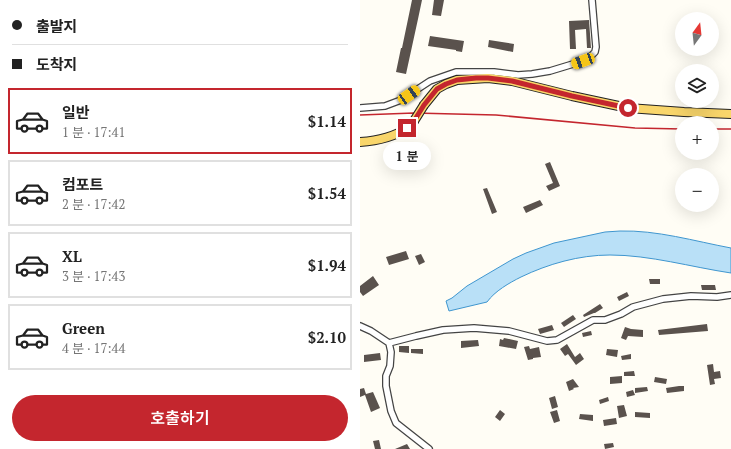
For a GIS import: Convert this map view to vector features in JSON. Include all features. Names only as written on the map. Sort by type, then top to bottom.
[{"type":"main road","points":[[360,142],[371,141],[393,135],[407,128],[414,121],[424,105],[437,89],[457,76],[501,79],[628,108],[731,114]]},
{"type":"street","points":[[360,108],[385,106],[401,100],[430,80],[494,72],[518,75],[532,74],[575,64],[590,57],[595,52],[596,47],[592,0]]},
{"type":"street","points":[[389,343],[443,330],[474,328],[510,331],[547,341],[557,340],[593,320],[605,320],[621,314],[633,307],[663,299],[691,296],[717,297],[731,295]]},
{"type":"street","points":[[360,326],[371,331],[389,343],[391,352],[390,366],[386,376],[386,386],[391,411],[396,423],[429,449]]},
{"type":"water","points":[[620,231],[662,234],[731,248],[731,273],[640,257],[598,255],[564,261],[542,268],[507,285],[494,294],[487,302],[449,311],[446,301],[467,286],[513,259],[554,243],[605,232]]},
{"type":"building","points":[[412,0],[422,0],[406,74],[396,72]]},
{"type":"building","points":[[434,0],[444,0],[441,16],[432,15]]},
{"type":"building","points":[[589,20],[591,48],[587,48],[586,29],[575,30],[576,49],[570,49],[569,21]]},
{"type":"building","points":[[430,36],[464,41],[462,52],[428,46]]},
{"type":"building","points":[[489,40],[514,44],[513,52],[488,47]]},
{"type":"building","points":[[550,162],[560,186],[549,191],[546,186],[553,183],[545,164]]},
{"type":"building","points":[[487,188],[497,212],[492,214],[483,189]]},
{"type":"building","points":[[540,200],[543,205],[526,213],[523,207]]},
{"type":"building","points":[[406,251],[409,259],[389,265],[386,257]]},
{"type":"building","points":[[421,254],[425,262],[419,265],[415,256]]},
{"type":"building","points":[[373,276],[379,285],[363,296],[360,292],[360,286]]},
{"type":"building","points":[[649,279],[660,279],[660,284],[650,284]]},
{"type":"building","points":[[701,285],[715,285],[716,290],[702,290]]},
{"type":"building","points":[[627,292],[629,296],[619,301],[617,297]]},
{"type":"building","points":[[600,304],[603,308],[584,317],[583,315]]},
{"type":"building","points":[[573,315],[576,319],[564,327],[561,323]]},
{"type":"building","points":[[707,324],[708,331],[659,335],[658,330]]},
{"type":"building","points":[[552,325],[554,330],[540,334],[538,329]]},
{"type":"building","points":[[625,327],[643,330],[643,337],[628,336],[626,340],[621,338]]},
{"type":"building","points":[[591,331],[592,335],[583,337],[582,333]]},
{"type":"building","points":[[504,338],[518,341],[516,349],[499,346],[500,339],[503,340]]},
{"type":"building","points":[[478,340],[479,346],[461,348],[461,341]]},
{"type":"building","points":[[567,344],[575,357],[580,353],[584,359],[576,365],[568,354],[565,356],[560,349]]},
{"type":"building","points":[[399,346],[409,346],[409,353],[399,352]]},
{"type":"building","points":[[529,346],[530,349],[539,347],[541,357],[528,360],[524,347]]},
{"type":"building","points":[[411,349],[423,349],[423,354],[411,353]]},
{"type":"building","points":[[607,349],[618,350],[617,357],[606,355]]},
{"type":"building","points":[[380,353],[381,360],[364,362],[364,355]]},
{"type":"building","points":[[631,354],[631,359],[622,360],[621,356]]},
{"type":"building","points":[[713,364],[714,372],[720,371],[721,378],[714,379],[715,384],[710,385],[707,365]]},
{"type":"building","points":[[634,371],[635,376],[624,376],[624,372]]},
{"type":"building","points":[[622,376],[622,383],[610,384],[610,377]]},
{"type":"building","points":[[655,377],[667,379],[666,384],[654,382]]},
{"type":"building","points":[[573,379],[579,387],[573,388],[574,389],[569,391],[566,382]]},
{"type":"building","points":[[684,386],[684,391],[667,393],[666,388]]},
{"type":"building","points":[[647,387],[648,391],[635,393],[635,388]]},
{"type":"building","points":[[364,388],[366,394],[373,392],[380,408],[371,412],[365,395],[360,397],[360,389]]},
{"type":"building","points":[[633,390],[635,395],[627,397],[626,392]]},
{"type":"building","points":[[555,396],[558,407],[552,409],[549,398]]},
{"type":"building","points":[[608,397],[609,401],[600,404],[599,400]]},
{"type":"building","points":[[624,405],[627,416],[619,418],[617,406]]},
{"type":"building","points":[[500,410],[505,414],[500,421],[495,417]]},
{"type":"building","points":[[557,410],[560,421],[554,423],[550,412]]},
{"type":"building","points":[[635,412],[650,413],[650,418],[635,417]]},
{"type":"building","points":[[580,414],[593,415],[593,421],[579,419]]},
{"type":"building","points":[[616,418],[617,424],[604,426],[603,420]]},
{"type":"building","points":[[379,440],[381,449],[375,449],[373,441]]},
{"type":"building","points":[[613,443],[614,447],[605,449],[604,444]]},
{"type":"building","points":[[407,444],[410,449],[395,449]]},
{"type":"railway","points":[[360,115],[414,113],[496,115],[635,128],[675,129]]},
{"type":"railway","points":[[719,129],[731,129]]},
{"type":"route","points":[[407,128],[414,121],[424,105],[437,89],[457,80],[476,78],[512,81],[628,108]]}]
